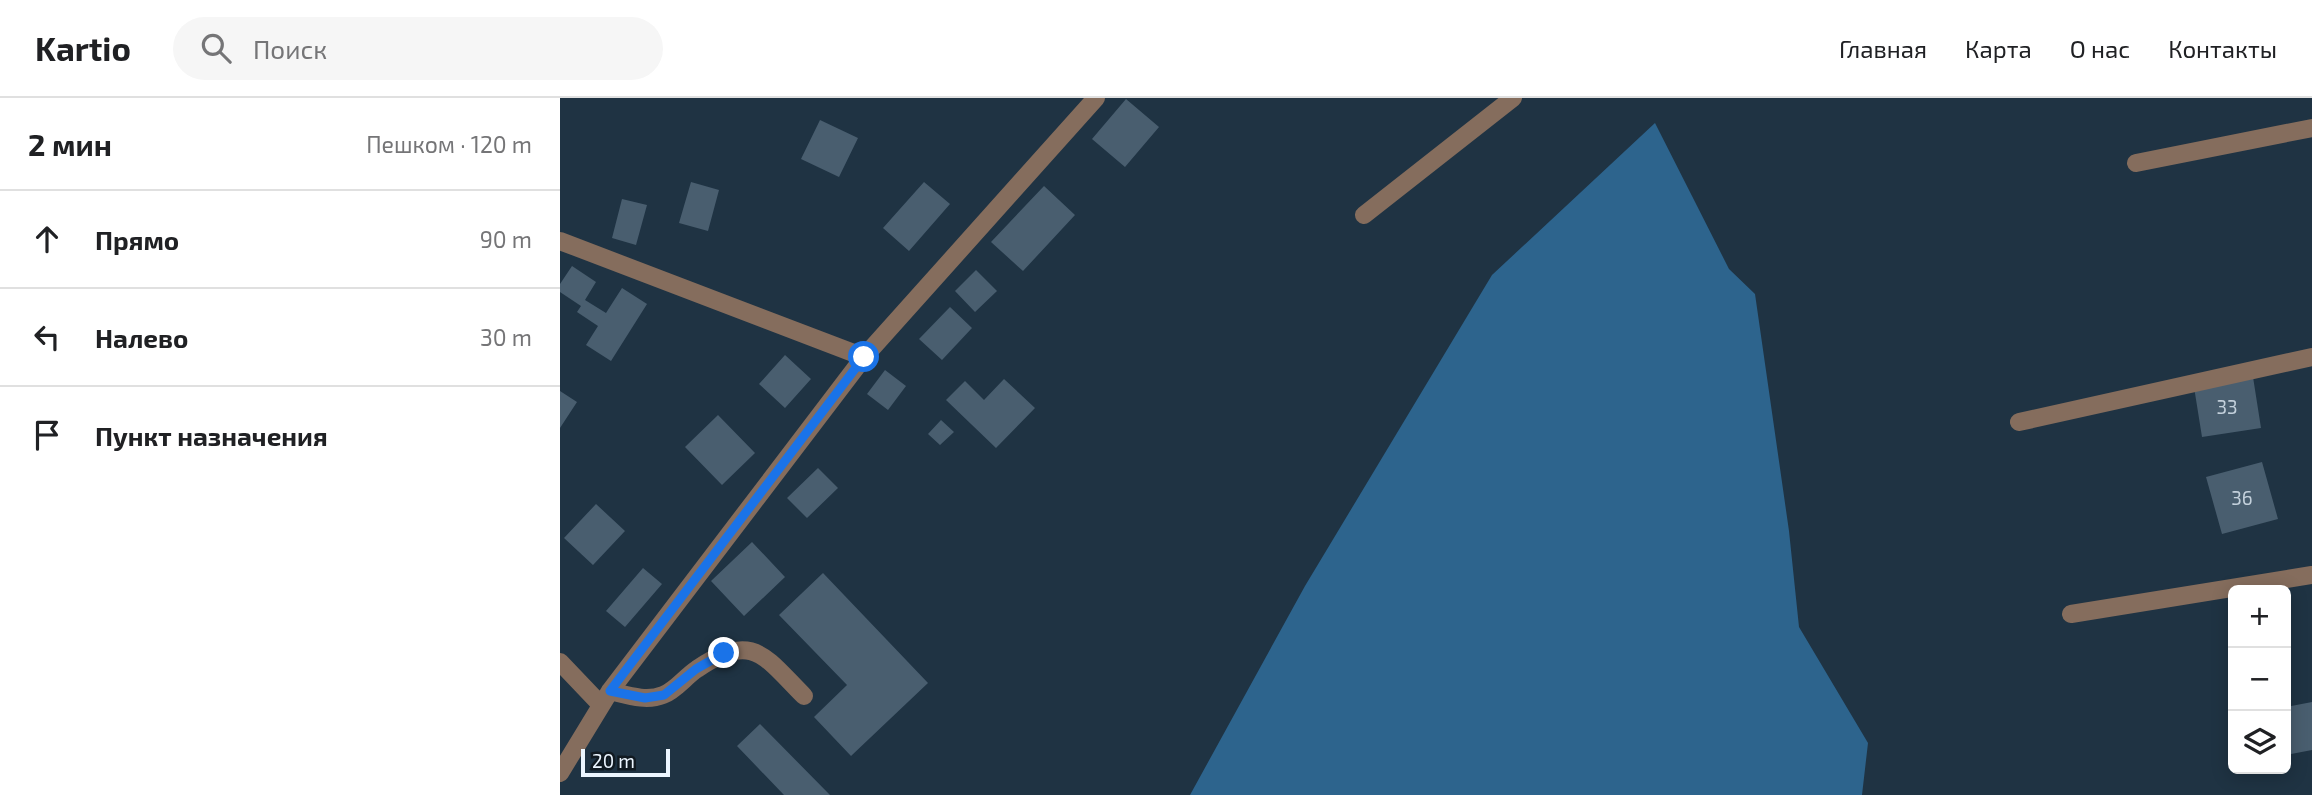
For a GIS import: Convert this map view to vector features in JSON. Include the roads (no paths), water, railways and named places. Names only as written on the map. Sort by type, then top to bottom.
[{"type":"street","points":[[560,774],[606,698],[864,357],[1096,98]]},
{"type":"street","points":[[1364,215],[1513,98]]},
{"type":"street","points":[[2136,163],[2312,128]]},
{"type":"street","points":[[560,241],[864,357]]},
{"type":"street","points":[[2019,422],[2312,357]]},
{"type":"street","points":[[2071,614],[2312,575]]},
{"type":"street","points":[[560,662],[606,698],[645,698],[664,695],[696,669],[724,653],[746,649],[765,658],[804,696]]},
{"type":"water","points":[[1655,123],[1729,269],[1755,294],[1789,531],[1799,627],[1868,743],[1862,795],[1190,795],[1305,586],[1492,275]]}]
